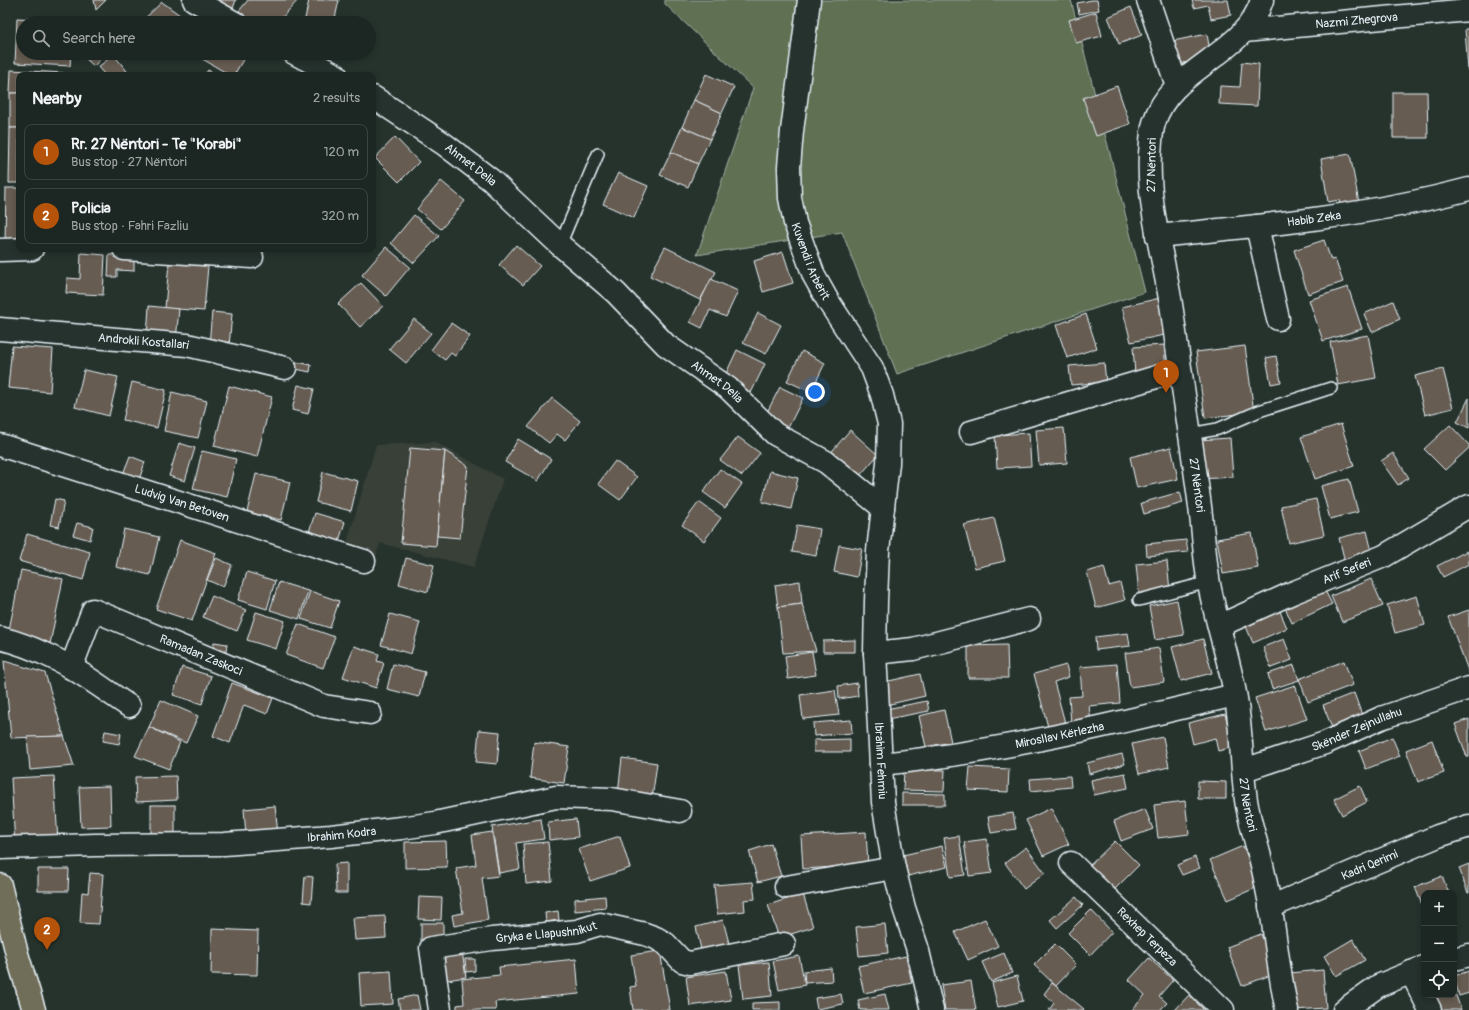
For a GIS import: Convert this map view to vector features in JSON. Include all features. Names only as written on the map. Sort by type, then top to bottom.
[{"type":"main road","points":[[0,885],[17,954],[34,1010]]},
{"type":"street","points":[[194,0],[223,16]]},
{"type":"street","name":"Kuvendi i Arbërit","points":[[809,0],[791,139],[789,167],[790,198],[795,223],[814,276],[828,301],[872,368],[882,395],[888,424],[888,463],[883,508]]},
{"type":"street","points":[[1148,0],[1177,86]]},
{"type":"street","name":"27 Nëntori","points":[[1262,0],[1254,18],[1238,38],[1177,86],[1160,108],[1151,137],[1149,171],[1151,203],[1171,303],[1209,582],[1236,695],[1246,797],[1250,822],[1261,860],[1287,1010]]},
{"type":"street","name":"Nazmi Zhegrova","points":[[1244,30],[1469,10]]},
{"type":"street","points":[[307,60],[330,72]]},
{"type":"street","name":"Ahmet Delia","points":[[376,99],[444,144],[491,180],[560,245],[616,293],[666,345],[728,388],[775,434],[826,462],[883,508]]},
{"type":"street","name":"Habib Zeka","points":[[1157,236],[1257,226],[1385,208],[1469,189]]},
{"type":"street","points":[[1257,226],[1278,319]]},
{"type":"street","points":[[0,250],[16,250]]},
{"type":"street","points":[[172,252],[252,257]]},
{"type":"street","name":"Androkli Kostallari","points":[[0,329],[186,345],[285,368]]},
{"type":"street","points":[[971,432],[1180,370]]},
{"type":"street","name":"Ludvig Van Betoven","points":[[0,445],[364,561]]},
{"type":"street","name":"Arif Seferi","points":[[1219,626],[1292,593],[1384,556],[1469,506]]},
{"type":"street","name":"Ibrahim Fehmiu","points":[[883,508],[878,551],[875,653],[883,802],[894,868],[904,908],[918,947],[932,1010]]},
{"type":"street","name":"Ramadan Zaskoci","points":[[71,668],[93,610],[324,706],[370,713]]},
{"type":"street","points":[[875,653],[913,649],[1029,619]]},
{"type":"street","points":[[0,638],[48,655],[71,668],[129,706]]},
{"type":"street","name":"Skënder Zejnullahu","points":[[1244,770],[1324,743],[1381,718],[1469,688]]},
{"type":"street","name":"Mirosllav Kërlezha","points":[[881,764],[978,751],[1089,729],[1236,695]]},
{"type":"street","name":"Ibrahim Kodra","points":[[0,848],[224,844],[331,836],[435,823],[556,796],[612,799],[680,811]]},
{"type":"street","name":"Kadri Qerimi","points":[[1270,907],[1431,838],[1469,826]]},
{"type":"street","name":"Rexhep Terpeza","points":[[1071,863],[1223,1010]]},
{"type":"street","points":[[786,887],[894,868]]},
{"type":"street","name":"Gryka e Llapushnikut","points":[[440,1010],[431,948],[492,939],[577,932],[600,924],[646,934],[656,938],[666,944],[682,961],[690,963],[784,944]]},
{"type":"street","points":[[1457,958],[1469,955]]},
{"type":"street","points":[[1344,1010],[1378,986],[1417,970],[1430,1010]]},
{"type":"lane","points":[[560,245],[598,154]]},
{"type":"lane","points":[[1190,434],[1218,429],[1258,411],[1331,388]]},
{"type":"lane","points":[[1139,600],[1209,582]]},
{"type":"shaded area","points":[[435,442],[503,479],[474,567],[380,543],[376,556],[346,546],[376,445]]},
{"type":"green space","points":[[665,0],[1071,0],[1145,292],[897,374],[842,232],[697,255],[753,88],[665,4]]},
{"type":"building","points":[[94,0],[106,0],[96,10]]},
{"type":"building","points":[[209,0],[236,0],[232,11]]},
{"type":"building","points":[[248,0],[298,0],[283,16],[245,16],[239,11]]},
{"type":"building","points":[[309,0],[339,0],[336,16],[306,16]]},
{"type":"building","points":[[1097,0],[1099,10],[1079,14],[1077,3]]},
{"type":"building","points":[[1192,0],[1228,0],[1231,15],[1211,19],[1208,5],[1194,8]]},
{"type":"building","points":[[162,2],[181,16],[147,16]]},
{"type":"building","points":[[1131,7],[1142,35],[1119,44],[1108,17]]},
{"type":"building","points":[[1096,12],[1102,36],[1076,43],[1069,20]]},
{"type":"building","points":[[1465,29],[1469,29],[1469,70],[1468,70]]},
{"type":"building","points":[[1207,34],[1211,58],[1178,64],[1173,41]]},
{"type":"building","points":[[16,40],[16,60],[70,60],[70,66],[15,63]]},
{"type":"building","points":[[87,60],[99,60],[94,66]]},
{"type":"building","points":[[107,60],[118,60],[128,72],[102,72],[98,67]]},
{"type":"building","points":[[204,60],[243,60],[236,72],[225,72]]},
{"type":"building","points":[[1242,62],[1259,64],[1257,106],[1219,104],[1220,86],[1240,87]]},
{"type":"building","points":[[11,70],[46,72],[16,72],[16,93],[10,93]]},
{"type":"building","points":[[706,74],[734,87],[722,113],[694,100]]},
{"type":"building","points":[[1117,86],[1130,124],[1096,136],[1083,98]]},
{"type":"building","points":[[1393,92],[1427,92],[1428,138],[1393,138]]},
{"type":"building","points":[[10,93],[16,93],[16,128],[10,128]]},
{"type":"building","points":[[694,100],[722,113],[710,139],[682,127]]},
{"type":"building","points":[[682,127],[710,139],[698,164],[671,152]]},
{"type":"building","points":[[10,128],[16,128],[16,183],[9,183]]},
{"type":"building","points":[[395,137],[419,162],[399,182],[376,159],[376,157]]},
{"type":"building","points":[[671,152],[698,164],[688,187],[660,175]]},
{"type":"building","points":[[1350,154],[1359,203],[1340,206],[1339,200],[1328,202],[1321,159]]},
{"type":"building","points":[[618,173],[648,186],[634,218],[603,204]]},
{"type":"building","points":[[441,181],[465,201],[441,229],[417,209]]},
{"type":"building","points":[[6,188],[16,188],[16,243],[5,242]]},
{"type":"building","points":[[414,215],[439,236],[414,263],[391,243]]},
{"type":"building","points":[[1324,240],[1331,260],[1335,259],[1343,282],[1308,294],[1294,250]]},
{"type":"building","points":[[516,245],[540,266],[523,285],[499,265]]},
{"type":"building","points":[[386,247],[410,267],[386,296],[362,275]]},
{"type":"building","points":[[665,247],[716,272],[700,300],[650,276]]},
{"type":"building","points":[[783,252],[793,283],[763,292],[754,261]]},
{"type":"building","points":[[81,253],[105,255],[103,295],[66,293],[67,278],[80,279]]},
{"type":"building","points":[[109,255],[134,255],[134,271],[117,270],[117,277],[108,277]]},
{"type":"building","points":[[169,263],[208,266],[204,311],[165,308]]},
{"type":"building","points":[[711,279],[738,291],[726,317],[710,310],[702,328],[690,322]]},
{"type":"building","points":[[361,283],[383,306],[360,327],[338,304]]},
{"type":"building","points":[[1348,287],[1362,329],[1323,341],[1309,300]]},
{"type":"building","points":[[1160,298],[1169,334],[1131,342],[1122,307]]},
{"type":"building","points":[[1393,301],[1400,319],[1372,332],[1364,314]]},
{"type":"building","points":[[149,306],[179,309],[176,340],[147,337]]},
{"type":"building","points":[[212,312],[232,314],[229,346],[209,344]]},
{"type":"building","points":[[758,313],[781,325],[766,354],[743,343]]},
{"type":"building","points":[[1086,314],[1097,348],[1067,358],[1056,325]]},
{"type":"building","points":[[414,319],[431,333],[406,363],[389,349]]},
{"type":"building","points":[[451,323],[470,336],[455,356],[451,353],[445,360],[431,350]]},
{"type":"building","points":[[1368,335],[1376,378],[1338,385],[1330,342]]},
{"type":"building","points":[[1164,345],[1166,372],[1135,374],[1133,347]]},
{"type":"building","points":[[12,346],[53,349],[50,392],[8,388]]},
{"type":"building","points":[[1245,346],[1254,412],[1205,418],[1196,352]]},
{"type":"building","points":[[737,350],[765,364],[751,393],[723,380]]},
{"type":"building","points":[[802,351],[825,363],[811,392],[787,381]]},
{"type":"building","points":[[1276,356],[1281,382],[1271,384],[1266,358]]},
{"type":"building","points":[[297,362],[311,365],[310,372],[296,369]]},
{"type":"building","points":[[1104,363],[1106,382],[1071,385],[1069,366]]},
{"type":"building","points":[[1443,369],[1453,408],[1425,415],[1415,376]]},
{"type":"building","points":[[84,370],[118,377],[109,416],[75,407]]},
{"type":"building","points":[[132,382],[166,390],[157,428],[123,420]]},
{"type":"building","points":[[298,385],[314,389],[308,414],[292,410]]},
{"type":"building","points":[[229,386],[272,397],[257,457],[214,446]]},
{"type":"building","points":[[780,387],[803,398],[788,428],[765,416]]},
{"type":"building","points":[[172,392],[207,401],[198,438],[164,431]]},
{"type":"building","points":[[552,398],[580,421],[565,440],[557,434],[549,443],[528,427]]},
{"type":"building","points":[[1469,398],[1469,428],[1457,422]]},
{"type":"building","points":[[1341,424],[1354,466],[1315,479],[1301,437]]},
{"type":"building","points":[[1450,425],[1469,445],[1469,448],[1445,470],[1424,449]]},
{"type":"building","points":[[1064,428],[1067,463],[1039,465],[1036,430]]},
{"type":"building","points":[[850,430],[878,455],[856,480],[828,456]]},
{"type":"building","points":[[1029,433],[1031,466],[997,468],[995,435]]},
{"type":"building","points":[[738,437],[760,453],[742,476],[720,460]]},
{"type":"building","points":[[1230,438],[1233,477],[1201,479],[1198,440]]},
{"type":"building","points":[[518,439],[551,459],[538,481],[505,462]]},
{"type":"building","points":[[179,443],[195,448],[185,481],[169,476]]},
{"type":"building","points":[[1171,447],[1178,479],[1137,488],[1130,457]]},
{"type":"building","points":[[410,448],[445,451],[436,546],[401,543]]},
{"type":"building","points":[[202,451],[236,459],[227,497],[193,489]]},
{"type":"building","points":[[445,451],[468,466],[460,538],[437,536]]},
{"type":"building","points":[[1393,453],[1409,478],[1398,485],[1381,461]]},
{"type":"building","points":[[130,456],[145,462],[139,480],[123,474]]},
{"type":"building","points":[[615,461],[637,477],[620,500],[598,484]]},
{"type":"building","points":[[720,469],[742,484],[725,508],[703,492]]},
{"type":"building","points":[[770,471],[798,478],[791,509],[762,502]]},
{"type":"building","points":[[323,472],[358,481],[351,511],[316,502]]},
{"type":"building","points":[[256,474],[290,482],[281,520],[247,512]]},
{"type":"building","points":[[1349,479],[1358,512],[1330,519],[1321,486]]},
{"type":"building","points":[[1180,492],[1183,503],[1144,514],[1141,503]]},
{"type":"building","points":[[55,499],[64,501],[59,527],[50,525]]},
{"type":"building","points":[[1316,499],[1324,535],[1289,543],[1281,506]]},
{"type":"building","points":[[699,502],[721,518],[704,541],[682,525]]},
{"type":"building","points":[[315,513],[345,522],[338,544],[308,535]]},
{"type":"building","points":[[994,518],[1005,561],[975,568],[964,525]]},
{"type":"building","points":[[77,523],[93,527],[90,540],[73,535]]},
{"type":"building","points":[[797,525],[820,529],[816,556],[792,552]]},
{"type":"building","points":[[124,529],[159,537],[150,575],[116,567]]},
{"type":"building","points":[[1367,531],[1373,556],[1345,562],[1339,538]]},
{"type":"building","points":[[1252,533],[1258,568],[1223,574],[1217,539]]},
{"type":"building","points":[[27,534],[90,552],[83,580],[19,561]]},
{"type":"building","points":[[180,540],[216,553],[192,621],[156,609]]},
{"type":"building","points":[[1186,540],[1188,552],[1147,556],[1146,544]]},
{"type":"building","points":[[839,545],[862,549],[857,577],[834,572]]},
{"type":"building","points":[[1467,551],[1469,555],[1469,564],[1443,577],[1437,566]]},
{"type":"building","points":[[216,558],[232,565],[223,587],[207,580]]},
{"type":"building","points":[[406,558],[434,565],[428,592],[399,584]]},
{"type":"building","points":[[1167,561],[1170,591],[1139,594],[1136,564]]},
{"type":"building","points":[[1104,567],[1109,586],[1120,583],[1125,600],[1096,608],[1087,572]]},
{"type":"building","points":[[21,570],[63,579],[50,644],[8,635]]},
{"type":"building","points":[[247,572],[275,581],[267,609],[238,600]]},
{"type":"building","points":[[1371,579],[1383,606],[1342,622],[1331,596]]},
{"type":"building","points":[[800,581],[802,604],[778,607],[775,585]]},
{"type":"building","points":[[279,582],[308,591],[299,619],[270,610]]},
{"type":"building","points":[[1323,587],[1332,604],[1292,623],[1284,605]]},
{"type":"building","points":[[310,591],[339,601],[330,628],[301,619]]},
{"type":"building","points":[[212,596],[246,610],[237,631],[203,617]]},
{"type":"building","points":[[1417,596],[1425,625],[1395,633],[1387,605]]},
{"type":"building","points":[[1177,600],[1184,635],[1155,640],[1149,606]]},
{"type":"building","points":[[802,604],[816,651],[783,653],[778,607]]},
{"type":"building","points":[[1279,609],[1287,628],[1253,643],[1245,624]]},
{"type":"building","points":[[1469,610],[1469,673],[1448,617]]},
{"type":"building","points":[[256,612],[285,621],[276,649],[247,640]]},
{"type":"building","points":[[390,614],[420,622],[411,654],[381,645]]},
{"type":"building","points":[[298,624],[335,637],[323,668],[286,655]]},
{"type":"building","points":[[1128,633],[1130,646],[1096,650],[1095,637]]},
{"type":"building","points":[[1203,639],[1212,673],[1181,681],[1172,647]]},
{"type":"building","points":[[1284,639],[1292,660],[1271,668],[1263,647]]},
{"type":"building","points":[[855,640],[855,652],[823,652],[823,641]]},
{"type":"building","points":[[214,642],[227,644],[225,658],[212,656]]},
{"type":"building","points":[[1007,645],[1008,678],[968,678],[968,646]]},
{"type":"building","points":[[354,646],[379,654],[377,661],[384,663],[376,688],[343,677]]},
{"type":"building","points":[[1159,648],[1164,682],[1130,687],[1125,653]]},
{"type":"building","points":[[812,652],[816,675],[788,679],[785,656]]},
{"type":"building","points":[[4,661],[45,673],[64,736],[11,738]]},
{"type":"building","points":[[1344,661],[1353,685],[1308,702],[1299,679]]},
{"type":"building","points":[[393,664],[425,672],[419,697],[387,689]]},
{"type":"building","points":[[1117,664],[1120,703],[1089,706],[1091,722],[1071,724],[1069,697],[1082,696],[1080,667]]},
{"type":"building","points":[[1066,665],[1069,677],[1054,682],[1065,723],[1048,727],[1034,674]]},
{"type":"building","points":[[1294,665],[1299,680],[1272,689],[1268,674]]},
{"type":"building","points":[[182,667],[211,676],[202,704],[173,695]]},
{"type":"building","points":[[920,674],[925,696],[886,705],[880,683]]},
{"type":"building","points":[[232,683],[273,698],[267,714],[244,705],[230,743],[213,736]]},
{"type":"building","points":[[857,683],[858,696],[839,699],[838,686]]},
{"type":"building","points":[[1295,685],[1307,719],[1266,732],[1255,698]]},
{"type":"building","points":[[835,690],[839,715],[803,719],[800,695]]},
{"type":"building","points":[[1354,693],[1364,721],[1334,733],[1323,705]]},
{"type":"building","points":[[161,700],[198,716],[186,743],[149,727]]},
{"type":"building","points":[[927,701],[929,711],[887,719],[886,709]]},
{"type":"building","points":[[944,710],[951,742],[926,747],[919,716]]},
{"type":"building","points":[[1225,714],[1234,747],[1218,751],[1215,738],[1193,744],[1188,723]]},
{"type":"building","points":[[1469,719],[1469,757],[1467,757],[1455,724]]},
{"type":"building","points":[[851,720],[852,733],[814,736],[813,723]]},
{"type":"building","points":[[149,727],[180,742],[169,769],[135,756]]},
{"type":"building","points":[[479,730],[500,732],[497,764],[476,762]]},
{"type":"building","points":[[105,731],[121,734],[119,744],[103,741]]},
{"type":"building","points":[[64,736],[74,766],[30,770],[27,737]]},
{"type":"building","points":[[1163,737],[1169,767],[1139,774],[1132,744]]},
{"type":"building","points":[[1392,737],[1400,756],[1366,769],[1359,751]]},
{"type":"building","points":[[850,739],[850,752],[814,752],[814,740]]},
{"type":"building","points":[[1432,740],[1444,773],[1418,782],[1406,750]]},
{"type":"building","points":[[534,742],[569,747],[564,783],[530,778]]},
{"type":"building","points":[[1122,754],[1125,764],[1089,774],[1087,763]]},
{"type":"building","points":[[622,758],[657,763],[652,799],[618,794]]},
{"type":"building","points":[[970,767],[1009,769],[1008,792],[968,790]]},
{"type":"building","points":[[904,769],[945,770],[944,791],[903,790]]},
{"type":"building","points":[[1125,773],[1128,788],[1094,795],[1091,780]]},
{"type":"building","points":[[54,776],[58,842],[15,844],[11,778]]},
{"type":"building","points":[[176,776],[177,800],[136,802],[135,777]]},
{"type":"building","points":[[1070,776],[1071,787],[1031,791],[1030,779]]},
{"type":"building","points":[[1198,781],[1226,782],[1226,799],[1198,799]]},
{"type":"building","points":[[110,786],[111,826],[81,827],[79,787]]},
{"type":"building","points":[[1360,786],[1367,802],[1342,815],[1334,799]]},
{"type":"building","points":[[902,793],[945,794],[945,805],[902,805]]},
{"type":"building","points":[[1185,801],[1189,834],[1158,838],[1154,805]]},
{"type":"building","points":[[151,805],[175,805],[175,838],[151,838]]},
{"type":"building","points":[[275,806],[278,834],[246,836],[244,809]]},
{"type":"building","points":[[1051,808],[1069,844],[1043,856],[1026,820]]},
{"type":"building","points":[[1145,809],[1153,829],[1121,841],[1114,821]]},
{"type":"building","points":[[1013,813],[1016,829],[991,833],[988,817]]},
{"type":"building","points":[[541,819],[544,839],[516,843],[520,869],[499,873],[492,827]]},
{"type":"building","points":[[576,819],[578,837],[549,840],[548,822]]},
{"type":"building","points":[[492,832],[499,876],[482,878],[488,920],[454,926],[452,915],[463,913],[456,868],[476,865],[472,835]]},
{"type":"building","points":[[866,832],[868,865],[803,869],[801,836]]},
{"type":"building","points":[[620,836],[630,868],[590,881],[579,849]]},
{"type":"building","points":[[959,836],[965,875],[950,877],[944,838]]},
{"type":"building","points":[[987,839],[992,873],[969,876],[964,842]]},
{"type":"building","points":[[446,841],[447,867],[405,868],[405,842]]},
{"type":"building","points":[[1115,841],[1139,865],[1111,893],[1086,869]]},
{"type":"building","points":[[548,842],[552,881],[526,884],[523,844]]},
{"type":"building","points":[[771,844],[781,876],[758,882],[749,851]]},
{"type":"building","points":[[942,846],[947,867],[908,876],[903,855]]},
{"type":"building","points":[[1243,846],[1260,886],[1228,900],[1210,860]]},
{"type":"building","points":[[1026,847],[1045,873],[1024,889],[1005,863]]},
{"type":"building","points":[[1195,857],[1200,868],[1182,875],[1177,865]]},
{"type":"building","points":[[347,863],[347,893],[336,893],[335,864]]},
{"type":"building","points":[[1469,864],[1469,893],[1468,893],[1459,868]]},
{"type":"building","points":[[38,869],[69,869],[68,891],[38,891]]},
{"type":"building","points":[[90,873],[103,874],[99,924],[80,923],[82,892],[88,893]]},
{"type":"building","points":[[305,876],[313,877],[311,903],[303,902]]},
{"type":"building","points":[[1442,876],[1448,890],[1421,890],[1421,902],[1415,887]]},
{"type":"building","points":[[753,882],[755,899],[744,900],[745,911],[717,914],[714,885]]},
{"type":"building","points":[[803,894],[813,927],[779,938],[768,905]]},
{"type":"building","points":[[605,896],[606,908],[575,911],[575,899]]},
{"type":"building","points":[[419,897],[442,898],[441,920],[418,919]]},
{"type":"building","points":[[1076,897],[1083,905],[1057,928],[1050,920]]},
{"type":"building","points":[[1091,910],[1112,932],[1090,955],[1068,933]]},
{"type":"building","points":[[558,911],[559,920],[546,922],[545,913]]},
{"type":"building","points":[[385,916],[386,938],[355,940],[353,918]]},
{"type":"building","points":[[985,919],[998,946],[968,960],[955,932]]},
{"type":"building","points":[[723,920],[730,947],[702,954],[696,927]]},
{"type":"building","points":[[421,923],[443,923],[443,940],[421,940]]},
{"type":"building","points":[[885,924],[888,953],[859,956],[856,927]]},
{"type":"building","points":[[212,929],[258,931],[257,975],[211,974]]},
{"type":"building","points":[[1261,934],[1276,973],[1242,986],[1227,947]]},
{"type":"building","points":[[1353,939],[1365,960],[1336,976],[1324,956]]},
{"type":"building","points":[[1055,944],[1076,965],[1056,986],[1034,965]]},
{"type":"building","points":[[462,951],[466,977],[447,980],[443,953]]},
{"type":"building","points":[[660,951],[670,1010],[633,1010],[630,987],[636,986],[631,955]]},
{"type":"building","points":[[1004,953],[1012,973],[991,982],[982,962]]},
{"type":"building","points":[[799,956],[805,985],[779,990],[773,961]]},
{"type":"building","points":[[906,956],[912,983],[864,993],[858,966]]},
{"type":"building","points":[[1149,958],[1173,980],[1159,996],[1167,1003],[1160,1010],[1132,1010],[1145,995],[1129,980]]},
{"type":"building","points":[[465,959],[475,959],[475,971],[466,972]]},
{"type":"building","points":[[576,959],[579,994],[495,1002],[496,1010],[457,1010],[457,1005],[464,1004],[462,979],[500,975],[499,967]]},
{"type":"building","points":[[769,962],[772,996],[743,999],[739,965]]},
{"type":"building","points":[[831,968],[832,981],[805,983],[804,971]]},
{"type":"building","points":[[1323,970],[1326,1008],[1293,1010],[1289,973]]},
{"type":"building","points":[[391,971],[393,1004],[361,1006],[359,973]]},
{"type":"building","points":[[726,971],[731,1000],[690,1006],[686,977]]},
{"type":"building","points":[[1469,971],[1469,993],[1459,996],[1457,988],[1457,975]]},
{"type":"building","points":[[1017,976],[1023,1001],[998,1007],[992,983]]},
{"type":"building","points":[[971,981],[976,1010],[945,1010],[941,985]]},
{"type":"building","points":[[1052,983],[1084,1009],[1049,1010],[1054,1003],[1044,994]]},
{"type":"building","points":[[841,994],[843,1004],[817,1009],[815,998]]},
{"type":"building","points":[[885,994],[889,1010],[860,1010],[858,1000]]},
{"type":"building","points":[[417,995],[420,1010],[400,1010],[398,999]]},
{"type":"building","points":[[1189,995],[1204,1010],[1175,1010]]},
{"type":"building","points":[[1430,998],[1457,998],[1461,1010],[1435,1010]]},
{"type":"building","points":[[780,1002],[780,1010],[752,1010],[752,1003]]},
{"type":"place","name":"Rr. 27 Nëntori - Te \"Korabi\"","points":[[1166,393]]},
{"type":"place","name":"Policia","points":[[47,950]]}]
